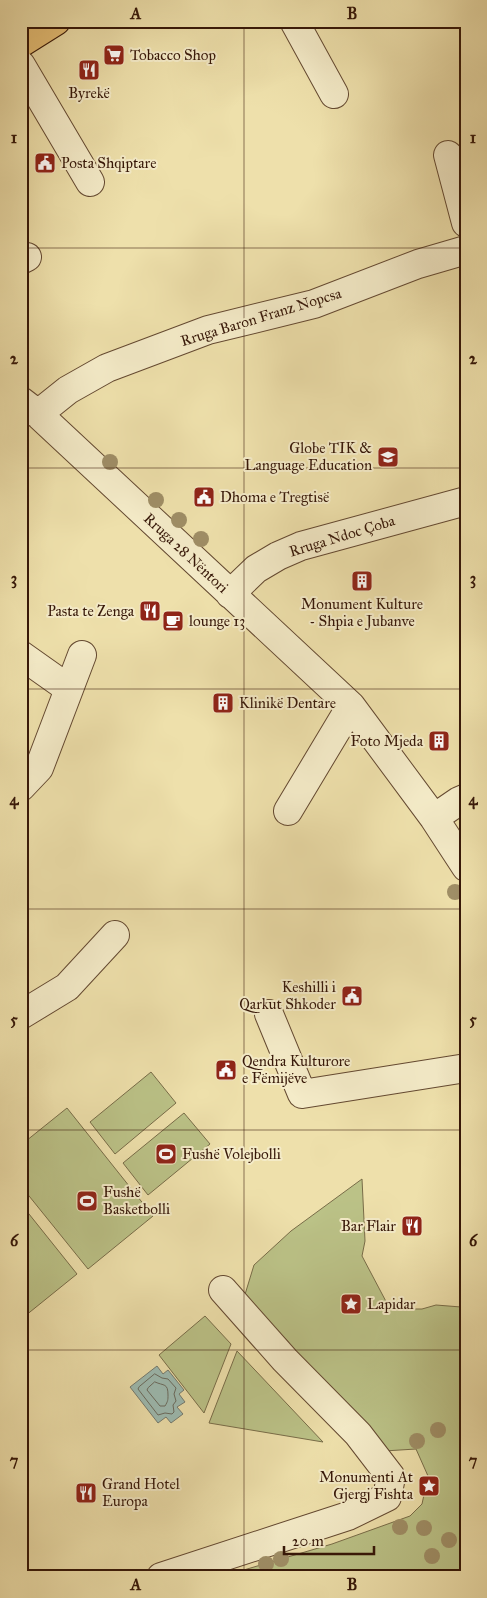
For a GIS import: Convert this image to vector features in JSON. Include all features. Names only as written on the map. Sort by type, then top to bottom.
[{"type":"main road","points":[[22,47],[56,21]]},
{"type":"street","points":[[294,21],[334,94]]},
{"type":"street","points":[[22,47],[90,182]]},
{"type":"street","points":[[448,155],[466,222]]},
{"type":"street","name":"Rruga Baron Franz Nopcsa","points":[[30,407],[68,390],[107,368],[208,330],[314,304],[418,264],[466,250]]},
{"type":"street","name":"Rruga 28 Nëntori","points":[[30,407],[351,706],[434,818],[466,867]]},
{"type":"street","name":"Rruga Ndoc Çoba","points":[[230,594],[256,569],[278,556],[301,546],[466,501]]},
{"type":"street","points":[[21,655],[69,689]]},
{"type":"street","points":[[21,787],[39,768],[82,655]]},
{"type":"street","points":[[288,811],[351,706]]},
{"type":"street","points":[[434,818],[466,798]]},
{"type":"street","points":[[21,1015],[67,987],[114,935]]},
{"type":"street","points":[[269,1014],[302,1094],[466,1068]]},
{"type":"street","points":[[161,1577],[348,1516],[387,1497],[391,1477],[358,1434],[285,1360],[222,1290]]},
{"type":"green space","name":"Fushë Volejbolli","points":[[151,1072],[176,1103],[115,1154],[90,1122]]},
{"type":"green space","name":"Fushë Basketbolli","points":[[67,1108],[153,1216],[88,1269],[21,1186],[21,1145]]},
{"type":"green space","name":"Fushë Volejbolli","points":[[184,1113],[210,1144],[148,1195],[123,1163]]},
{"type":"green space","points":[[362,1179],[365,1241],[362,1256],[390,1309],[422,1309],[436,1305],[461,1307],[466,1275],[466,1577],[220,1577],[332,1544],[410,1516],[422,1504],[428,1476],[416,1449],[384,1451],[298,1355],[287,1340],[243,1301],[254,1265],[291,1231]]},
{"type":"green space","points":[[21,1204],[77,1274],[25,1316],[21,1312]]},
{"type":"green space","points":[[205,1316],[231,1344],[204,1413],[159,1355]]},
{"type":"green space","points":[[237,1351],[323,1442],[209,1423]]},
{"type":"water","points":[[157,1366],[163,1374],[168,1370],[184,1390],[179,1394],[185,1402],[177,1407],[183,1414],[171,1423],[166,1417],[158,1423],[130,1387]]},
{"type":"place","name":"Tobacco Shop","points":[[114,55]]},
{"type":"place","name":"Byrekë","points":[[89,70]]},
{"type":"place","name":"Posta Shqiptare","points":[[45,163]]},
{"type":"place","name":"Globe TIK & Language Education","points":[[388,457]]},
{"type":"place","name":"Dhoma e Tregtisë","points":[[204,497]]},
{"type":"place","name":"Monument Kulture - Shpia e Jubanve","points":[[362,581]]},
{"type":"place","name":"Pasta te Zenga","points":[[150,611]]},
{"type":"place","name":"lounge 13","points":[[173,621]]},
{"type":"place","name":"Klinikë Dentare","points":[[223,703]]},
{"type":"place","name":"Foto Mjeda","points":[[439,741]]},
{"type":"place","name":"Keshilli i Qarkut Shkoder","points":[[352,996]]},
{"type":"place","name":"Qendra Kulturore e Fëmijëve","points":[[226,1070]]},
{"type":"place","name":"Fushë Volejbolli","points":[[166,1154]]},
{"type":"place","name":"Fushë Basketbolli","points":[[87,1201]]},
{"type":"place","name":"Bar Flair","points":[[412,1226]]},
{"type":"place","name":"Lapidar","points":[[351,1304]]},
{"type":"place","name":"Monumenti At Gjergj Fishta","points":[[429,1486]]},
{"type":"place","name":"Grand Hotel Europa","points":[[86,1493]]}]
